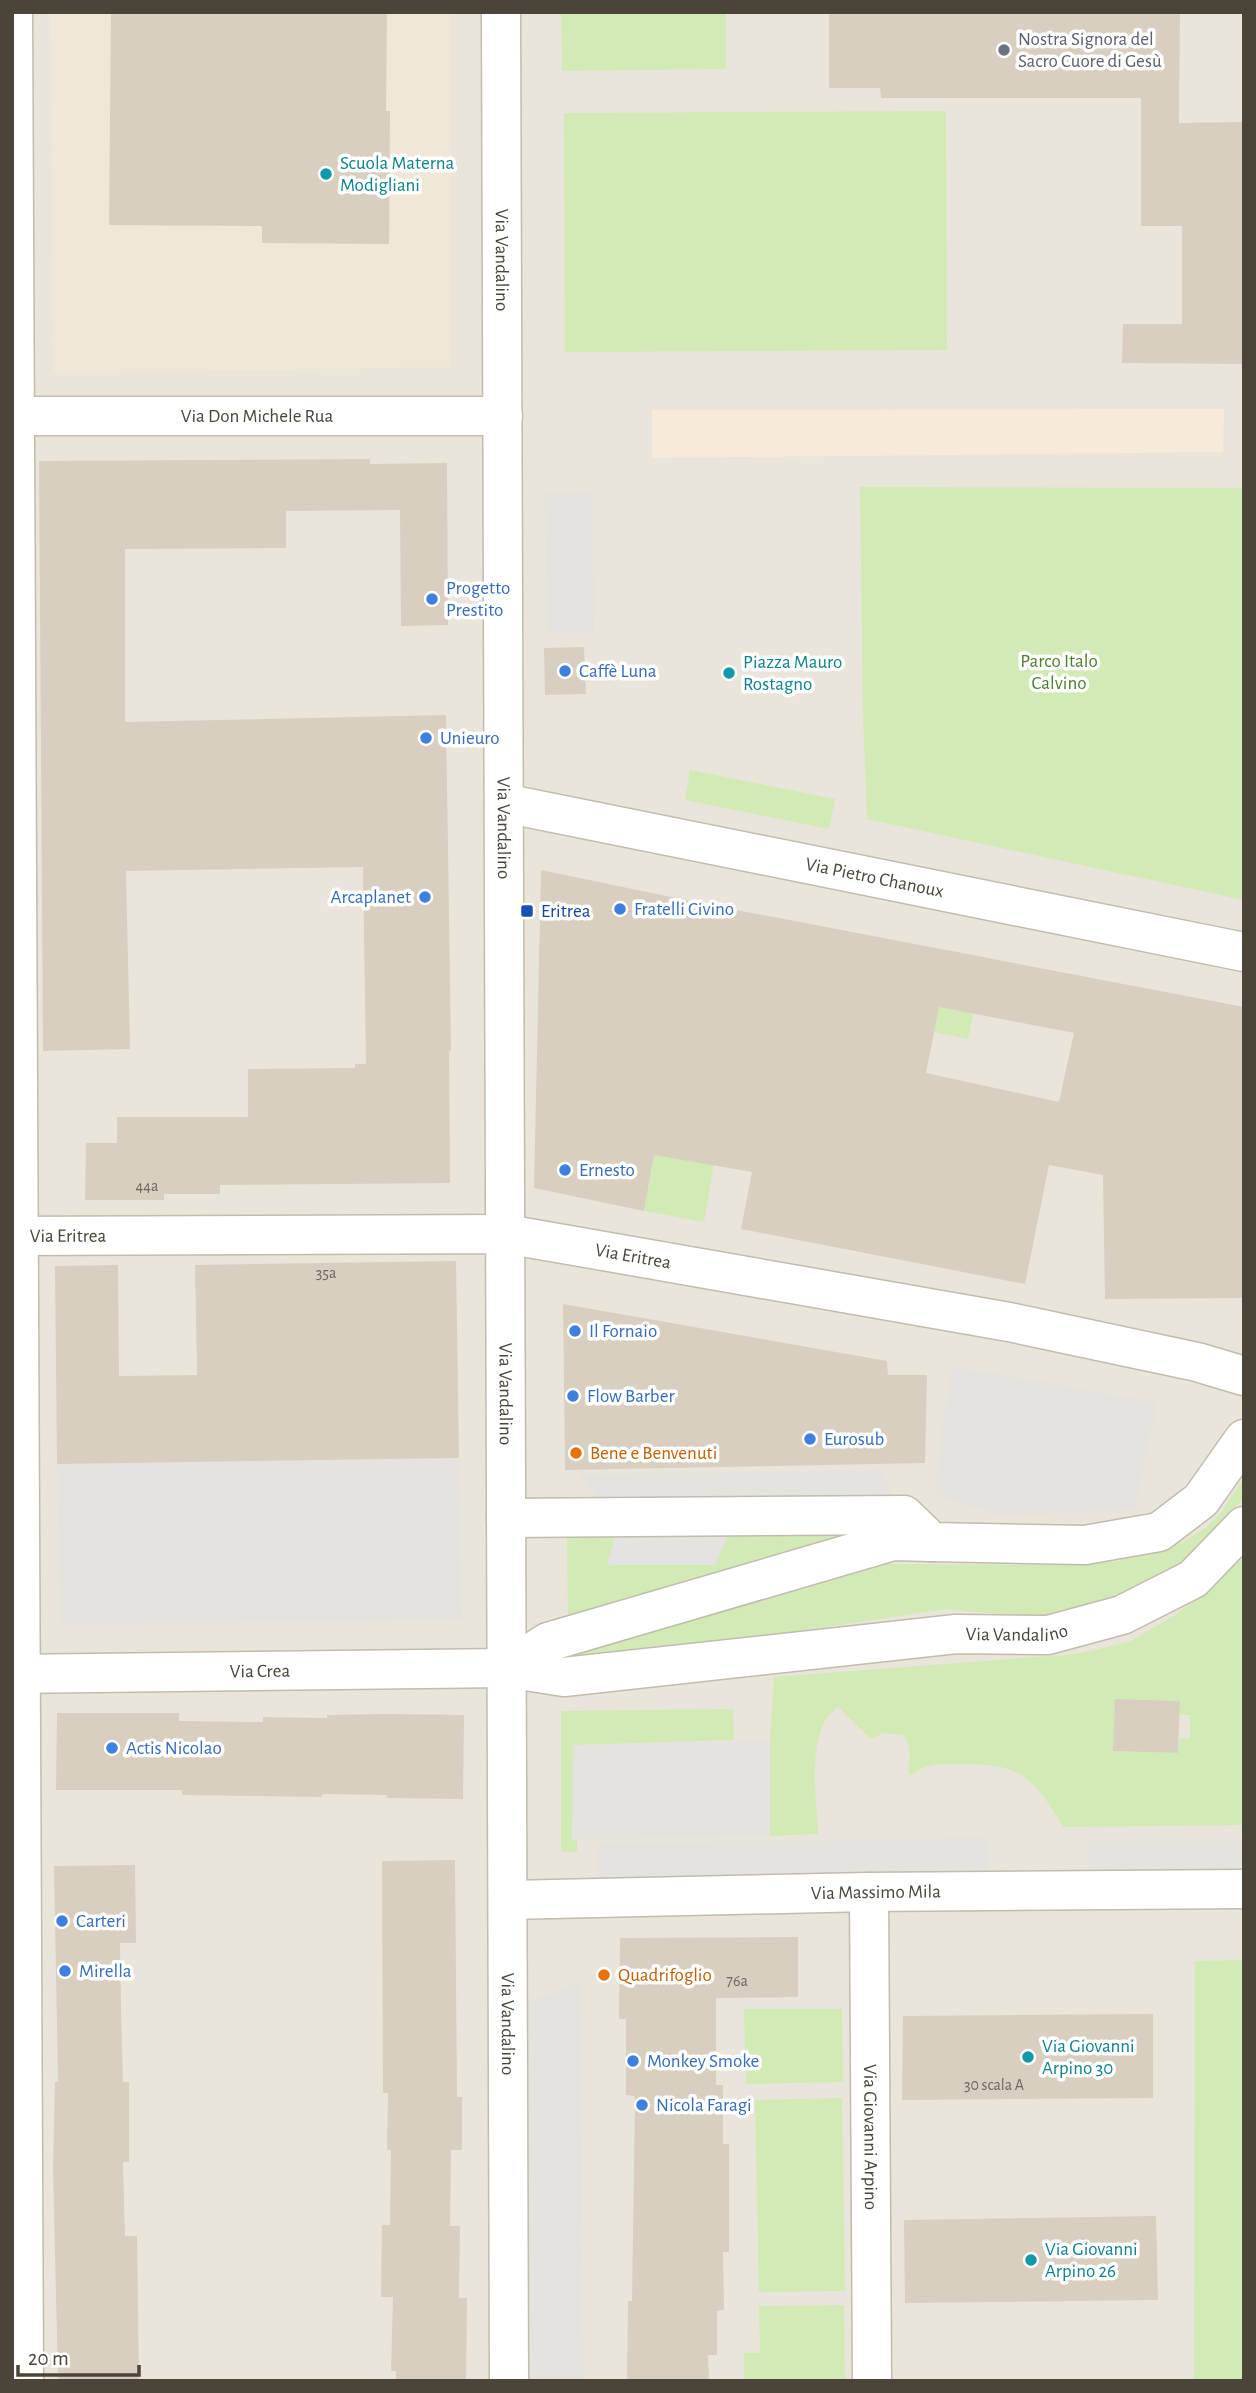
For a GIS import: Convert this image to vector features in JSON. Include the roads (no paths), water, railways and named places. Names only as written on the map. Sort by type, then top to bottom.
[{"type":"street","points":[[13,12],[16,1674],[24,2381]]},
{"type":"street","name":"Via Vandalino","points":[[500,12],[509,2381]]},
{"type":"street","name":"Via Don Michele Rua","points":[[14,416],[503,416]]},
{"type":"street","name":"Via Pietro Chanoux","points":[[504,803],[1244,952]]},
{"type":"street","name":"Via Eritrea","points":[[15,1236],[506,1234],[1009,1322],[1197,1362],[1244,1376]]},
{"type":"street","points":[[507,1668],[548,1642],[893,1541],[1085,1545],[1159,1532],[1202,1500],[1244,1439]]},
{"type":"street","points":[[506,1518],[904,1515],[932,1542]]},
{"type":"street","name":"Via Vandalino","points":[[507,1668],[564,1677],[956,1634],[1048,1635],[1122,1615],[1193,1579],[1244,1526]]},
{"type":"street","name":"Via Crea","points":[[16,1674],[507,1668]]},
{"type":"street","name":"Via Massimo Mila","points":[[508,1900],[869,1892],[1244,1889]]},
{"type":"street","name":"Via Giovanni Arpino","points":[[869,1892],[872,2381]]},
{"type":"place","name":"Nostra Signora del Sacro Cuore di Gesù","points":[[1004,50]]},
{"type":"place","name":"Scuola Materna Modigliani","points":[[326,174]]},
{"type":"place","name":"Progetto Prestito","points":[[432,599]]},
{"type":"place","name":"Caffè Luna","points":[[565,671]]},
{"type":"place","name":"Piazza Mauro Rostagno","points":[[729,673]]},
{"type":"place","name":"Unieuro","points":[[426,738]]},
{"type":"place","name":"Arcaplanet","points":[[425,897]]},
{"type":"place","name":"Fratelli Civino","points":[[620,909]]},
{"type":"place","name":"Eritrea","points":[[527,911]]},
{"type":"place","name":"Ernesto","points":[[565,1170]]},
{"type":"place","name":"Il Fornaio","points":[[575,1331]]},
{"type":"place","name":"Flow Barber","points":[[573,1396]]},
{"type":"place","name":"Eurosub","points":[[810,1439]]},
{"type":"place","name":"Bene e Benvenuti","points":[[576,1453]]},
{"type":"place","name":"Actis Nicolao","points":[[112,1748]]},
{"type":"place","name":"Carteri","points":[[62,1921]]},
{"type":"place","name":"Mirella","points":[[65,1971]]},
{"type":"place","name":"Quadrifoglio","points":[[604,1975]]},
{"type":"place","name":"Via Giovanni Arpino 30","points":[[1028,2057]]},
{"type":"place","name":"Monkey Smoke","points":[[633,2061]]},
{"type":"place","name":"Nicola Faragi","points":[[642,2105]]},
{"type":"place","name":"Via Giovanni Arpino 26","points":[[1031,2260]]},
{"type":"park label","name":"Parco Italo Calvino","points":[[1059,672]]}]
